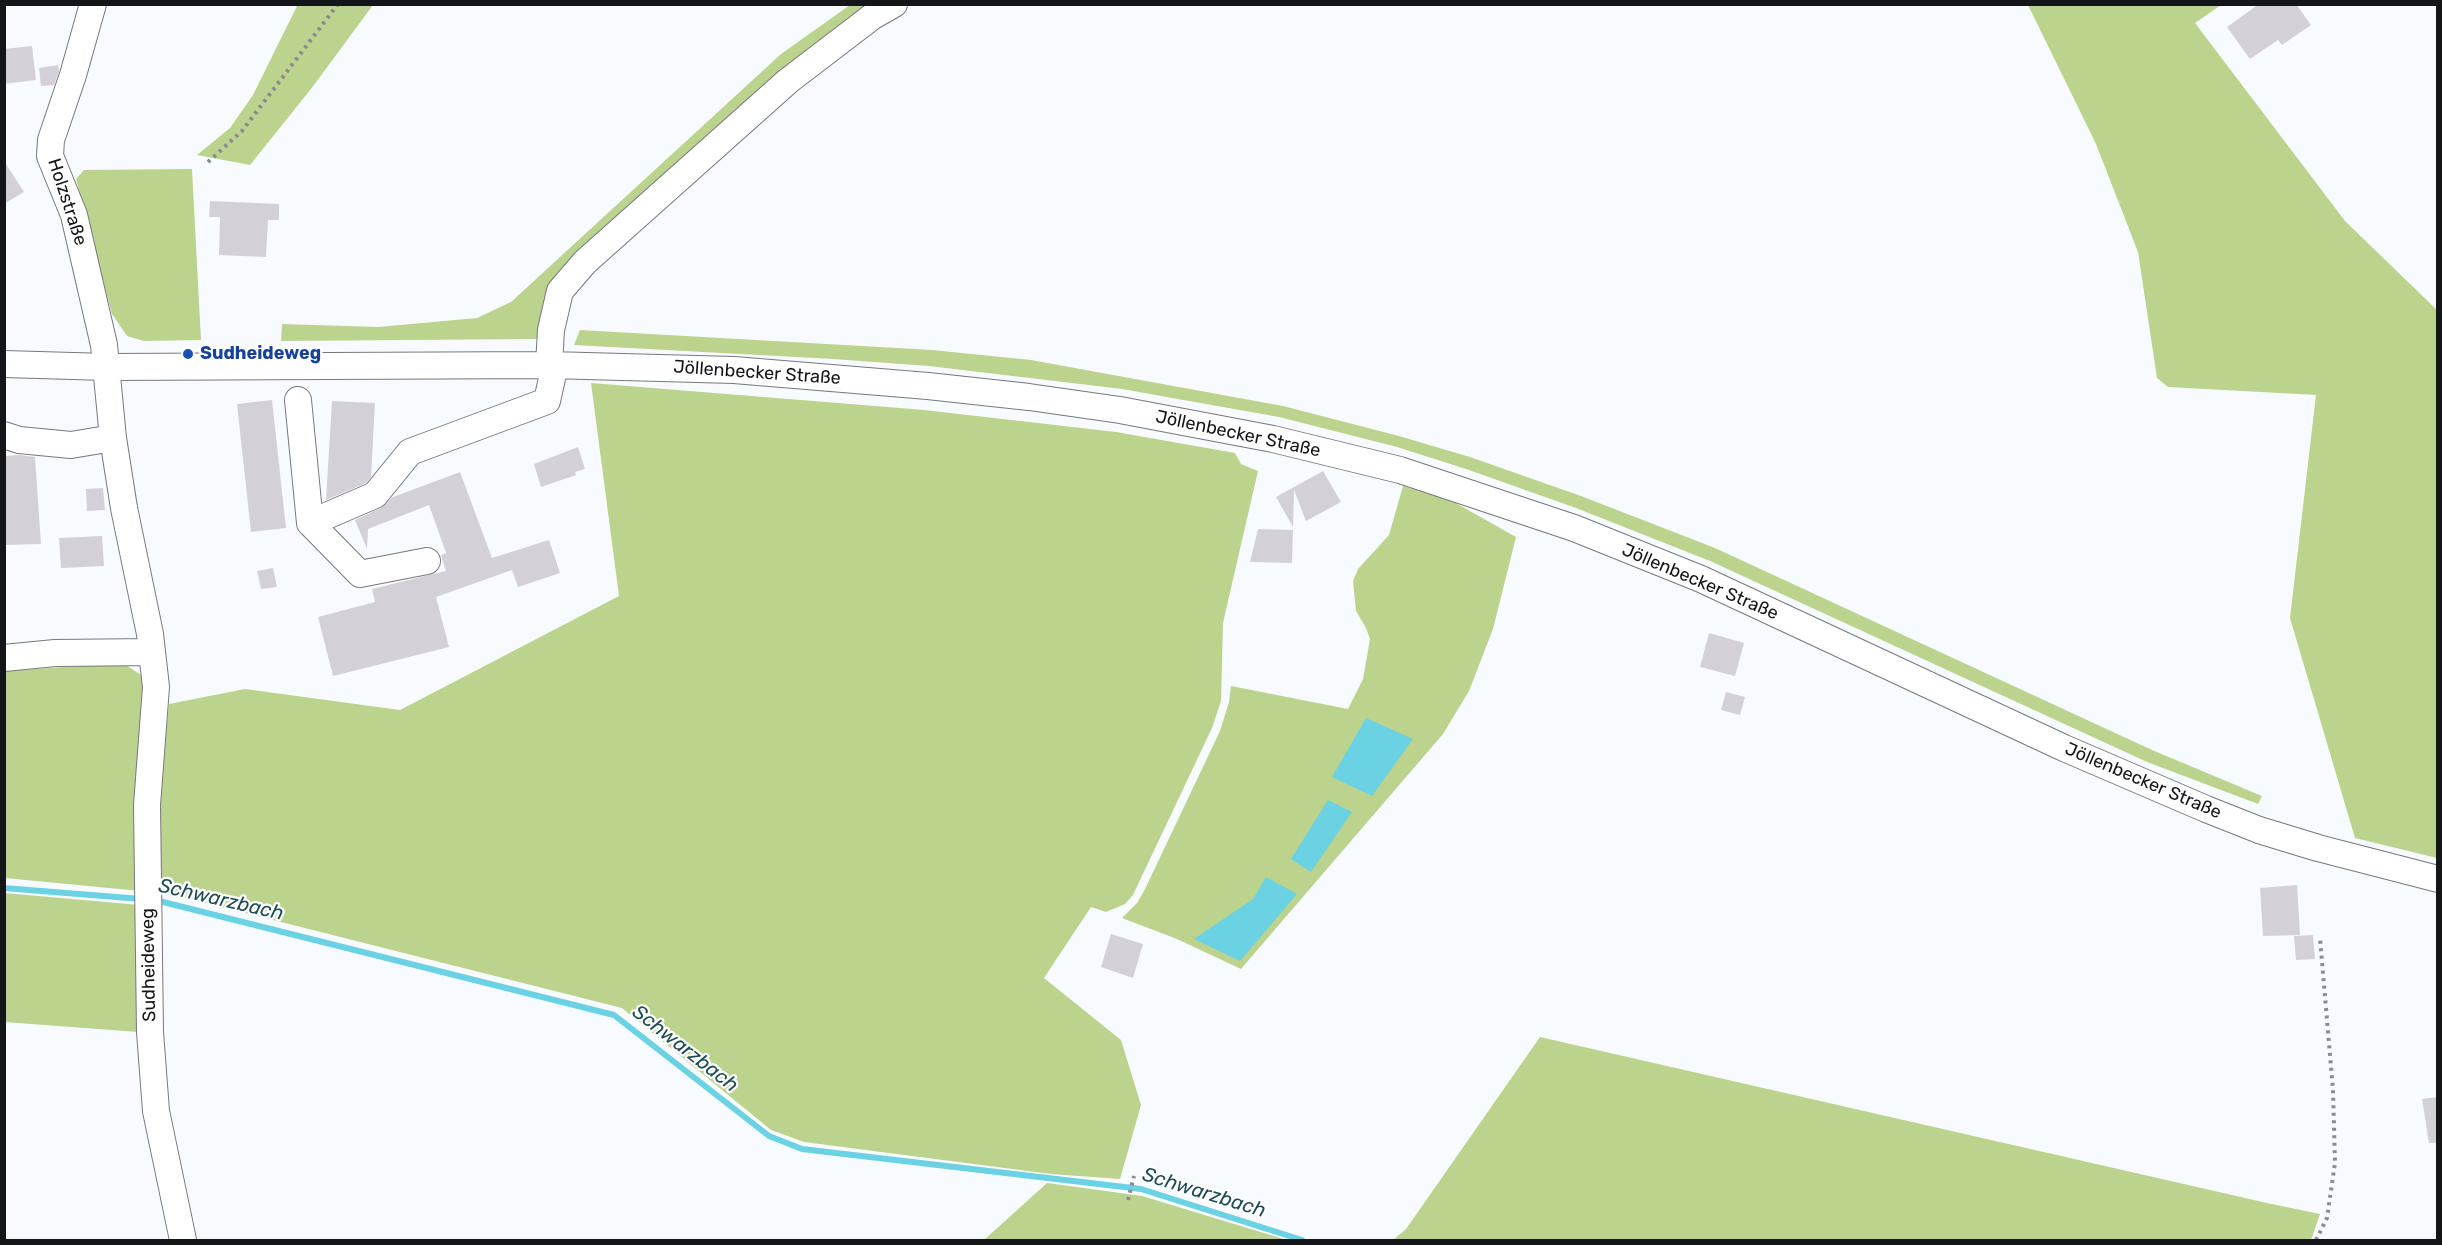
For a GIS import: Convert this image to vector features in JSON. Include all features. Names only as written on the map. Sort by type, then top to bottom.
[{"type":"street","name":"Holzstraße","points":[[93,4],[73,75],[51,140],[50,156],[74,214],[104,345],[106,367]]},
{"type":"street","points":[[310,523],[375,495],[411,452],[547,401],[552,365],[550,330],[560,291],[585,262],[788,81],[873,16],[894,4]]},
{"type":"street","name":"Jöllenbecker Straße","points":[[4,364],[106,367],[552,365],[734,370],[928,386],[1029,398],[1198,424],[1273,439],[1400,470],[1574,528],[1701,579],[2053,743],[2206,809],[2259,830],[2394,869],[2438,879]]},
{"type":"street","name":"Sudheideweg","points":[[106,367],[113,438],[124,508],[140,578],[156,687],[147,805],[150,1032],[156,1111],[183,1240]]},
{"type":"street","points":[[298,400],[310,523],[360,574],[427,561]]},
{"type":"street","points":[[4,435],[19,440],[71,445],[113,438]]},
{"type":"street","points":[[4,658],[55,653],[152,652]]},
{"type":"path","points":[[208,162],[242,130],[338,4]]},
{"type":"path","points":[[2316,1240],[2326,1218],[2335,1163],[2333,1090],[2320,938]]},
{"type":"path","points":[[1128,1200],[1134,1176]]},
{"type":"green space","points":[[298,4],[373,5],[311,89],[250,165],[197,155],[230,128],[253,95]]},
{"type":"green space","points":[[850,5],[879,5],[551,284],[537,339],[281,341],[282,324],[378,327],[477,318],[511,302],[781,54]]},
{"type":"green space","points":[[2028,5],[2221,5],[2195,23],[2345,221],[2437,310],[2437,858],[2355,838],[2290,618],[2316,395],[2168,387],[2157,378],[2138,252],[2096,144]]},
{"type":"green space","points":[[192,169],[201,340],[144,341],[127,336],[112,314],[76,179],[84,170]]},
{"type":"green space","points":[[580,330],[932,350],[1031,360],[1283,406],[1399,436],[1470,457],[1581,496],[1715,548],[2152,750],[2262,796],[2258,804],[2147,762],[1710,561],[1576,508],[1397,447],[1279,417],[1122,389],[929,366],[574,345]]},
{"type":"green space","points":[[591,383],[924,410],[1116,432],[1235,453],[1241,464],[1258,471],[1223,623],[1221,701],[1212,728],[1133,895],[1125,904],[1106,912],[1091,907],[1044,978],[1121,1040],[1141,1105],[1120,1179],[1051,1174],[804,1142],[771,1130],[622,1008],[162,892],[159,803],[169,704],[245,689],[400,710],[619,596]]},
{"type":"green space","points":[[1403,486],[1452,501],[1516,537],[1493,629],[1469,691],[1443,734],[1241,969],[1177,939],[1122,918],[1137,903],[1145,889],[1220,731],[1229,702],[1231,686],[1348,709],[1363,679],[1370,639],[1356,611],[1353,581],[1358,569],[1389,535]]},
{"type":"green space","points":[[123,663],[144,677],[140,891],[5,878],[5,671]]},
{"type":"green space","points":[[4,893],[140,905],[138,1032],[5,1022]]},
{"type":"green space","points":[[1540,1037],[2320,1214],[2311,1240],[1393,1240],[1406,1229]]},
{"type":"green space","points":[[1047,1183],[1142,1196],[1287,1240],[984,1240]]},
{"type":"water","points":[[1366,718],[1413,739],[1372,796],[1332,777]]},
{"type":"water","points":[[1328,800],[1352,812],[1311,872],[1291,859]]},
{"type":"water","points":[[1266,877],[1297,894],[1240,961],[1194,939],[1253,899]]},
{"type":"building","points":[[2259,4],[2296,4],[2311,25],[2282,45],[2278,40],[2250,59],[2227,27]]},
{"type":"building","points":[[32,46],[36,80],[4,84],[4,49]]},
{"type":"building","points":[[58,65],[59,71],[54,85],[41,86],[39,68]]},
{"type":"building","points":[[4,161],[24,192],[4,204]]},
{"type":"building","points":[[210,201],[279,204],[279,220],[268,220],[266,257],[219,255],[220,217],[209,217]]},
{"type":"building","points":[[272,400],[286,528],[251,532],[237,404]]},
{"type":"building","points":[[332,401],[375,403],[371,477],[366,483],[326,500]]},
{"type":"building","points":[[578,447],[585,469],[575,472],[576,475],[541,487],[534,464]]},
{"type":"building","points":[[4,456],[35,457],[41,544],[4,545]]},
{"type":"building","points":[[1323,471],[1341,502],[1306,521],[1294,490],[1293,527],[1276,497]]},
{"type":"building","points":[[460,472],[492,558],[549,540],[560,573],[518,587],[512,570],[436,597],[449,647],[333,676],[318,617],[375,602],[372,589],[446,571],[441,555],[446,553],[429,505],[368,529],[367,549],[355,520],[381,508],[393,497]]},
{"type":"building","points":[[103,488],[105,510],[87,511],[86,489]]},
{"type":"building","points":[[1258,529],[1293,530],[1292,563],[1250,562]]},
{"type":"building","points":[[102,536],[104,566],[61,568],[59,538]]},
{"type":"building","points":[[273,568],[277,587],[261,589],[257,571]]},
{"type":"building","points":[[1709,633],[1744,643],[1735,676],[1700,667]]},
{"type":"building","points":[[1726,692],[1745,697],[1740,715],[1721,710]]},
{"type":"building","points":[[2297,885],[2300,935],[2263,936],[2260,888]]},
{"type":"building","points":[[1111,934],[1143,944],[1133,978],[1101,967]]},
{"type":"building","points":[[2313,935],[2315,959],[2296,960],[2294,936]]},
{"type":"building","points":[[2438,1097],[2438,1143],[2429,1143],[2422,1099]]},
{"type":"waterway","name":"Schwarzbach","points":[[4,888],[141,899]]},
{"type":"waterway","name":"Schwarzbach","points":[[155,900],[614,1015],[769,1136],[802,1149],[1141,1189],[1302,1240]]},
{"type":"place","name":"Sudheideweg","points":[[188,354]]}]
